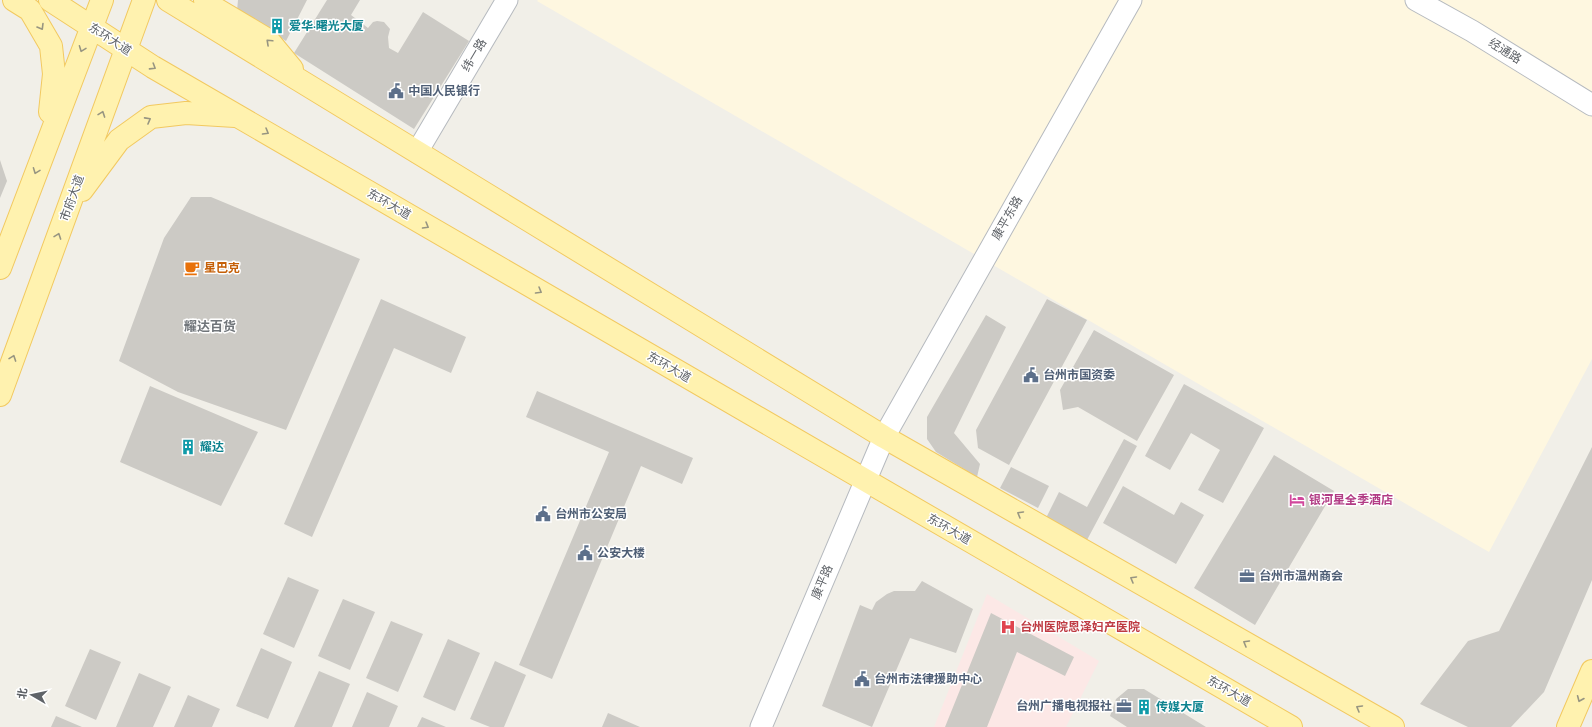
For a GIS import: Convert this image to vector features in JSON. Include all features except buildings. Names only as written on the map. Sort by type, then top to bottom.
[{"type":"main road","points":[[14,0],[30,10],[52,46],[54,74],[48,141]]},
{"type":"main road","name":"东环大道","points":[[50,0],[153,67],[1291,727]]},
{"type":"main road","points":[[0,268],[102,0]]},
{"type":"main road","name":"市府大道","points":[[0,395],[144,0]]},
{"type":"main road","points":[[168,0],[884,437],[1393,727]]},
{"type":"main road","points":[[205,0],[206,3],[268,40],[303,82]]},
{"type":"main road","points":[[67,210],[119,140],[151,117],[186,113],[238,116]]},
{"type":"main road","points":[[1568,727],[1592,671]]},
{"type":"street","name":"纬一路","points":[[417,152],[507,0]]},
{"type":"street","name":"康平东路","points":[[884,437],[1131,0]]},
{"type":"street","name":"经通路","points":[[1416,0],[1472,31],[1592,105]]},
{"type":"street","name":"康平路","points":[[761,727],[884,437]]},
{"type":"shaded area","points":[[1592,0],[1592,359],[1489,552],[537,1]]},
{"type":"shaded area","name":"台州医院恩泽妇产医院","points":[[987,594],[1099,661],[1066,727],[934,727]]},
{"type":"place","name":"爱华·曙光大厦","points":[[277,26]]},
{"type":"place","name":"中国人民银行","points":[[396,91]]},
{"type":"place","name":"星巴克","points":[[192,268]]},
{"type":"place","name":"台州市国资委","points":[[1031,375]]},
{"type":"place","name":"耀达","points":[[188,447]]},
{"type":"place","name":"银河星全季酒店","points":[[1297,500]]},
{"type":"place","name":"台州市公安局","points":[[543,514]]},
{"type":"place","name":"公安大楼","points":[[585,553]]},
{"type":"place","name":"台州市温州商会","points":[[1247,576]]},
{"type":"place","name":"台州医院恩泽妇产医院","points":[[1008,627]]},
{"type":"place","name":"台州市法律援助中心","points":[[862,679]]},
{"type":"place","name":"台州广播电视报社","points":[[1124,706]]},
{"type":"place","name":"传媒大厦","points":[[1144,707]]},
{"type":"district","name":"耀达百货","points":[[210,326]]}]
